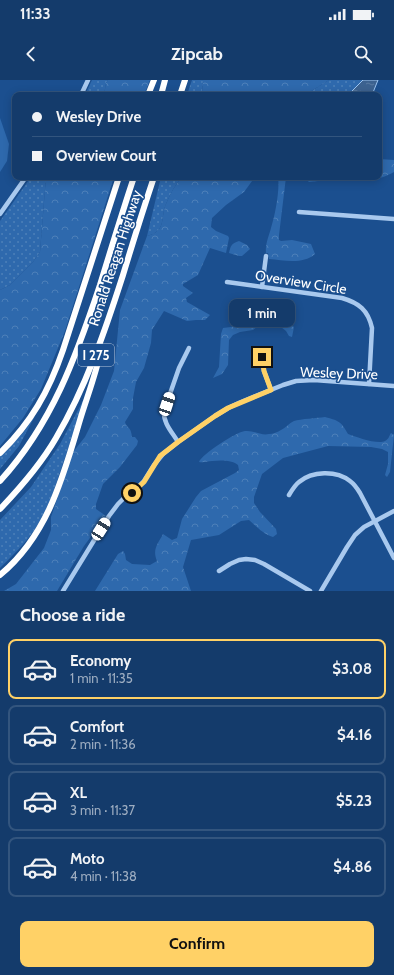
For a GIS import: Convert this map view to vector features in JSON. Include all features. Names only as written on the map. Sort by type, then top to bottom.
[{"type":"highway","points":[[149,92],[154,80]]},
{"type":"highway","points":[[162,92],[166,80]]},
{"type":"highway","points":[[181,92],[185,80]]},
{"type":"highway","points":[[0,453],[15,438],[31,418],[44,396],[54,374],[118,180]]},
{"type":"highway","name":"Ronald Reagan Highway","points":[[0,482],[37,433],[70,368],[90,314],[133,180]]},
{"type":"highway","name":"Ronald Reagan Highway","points":[[0,509],[33,472],[56,438],[80,392],[104,332],[153,180]]},
{"type":"highway","points":[[0,575],[21,553],[37,532],[50,507],[68,461],[94,376],[104,332]]},
{"type":"street","points":[[82,92],[88,80]]},
{"type":"street","points":[[0,214],[24,180]]},
{"type":"street","points":[[299,212],[394,219]]},
{"type":"street","points":[[262,287],[266,256]]},
{"type":"street","name":"Overview Circle","points":[[227,282],[342,298],[361,306],[367,313],[372,328],[369,384]]},
{"type":"street","points":[[178,442],[166,423],[164,411],[179,368],[189,348]]},
{"type":"street","points":[[262,357],[264,371],[271,390]]},
{"type":"street","name":"Wesley Drive","points":[[63,591],[113,511],[124,498],[144,482],[160,456],[215,416],[228,408],[271,390],[288,383],[302,380],[394,386]]},
{"type":"street","points":[[289,495],[299,482],[311,475],[323,474],[339,476],[349,480],[357,487],[394,558]]},
{"type":"street","points":[[321,591],[355,535],[364,527],[394,512]]},
{"type":"street","points":[[219,571],[238,560],[255,560],[310,591]]},
{"type":"green space","points":[[92,80],[108,80],[104,92],[86,92]]},
{"type":"green space","points":[[108,80],[150,80],[145,92],[104,92]]},
{"type":"green space","points":[[192,80],[203,80],[202,92],[188,92]]},
{"type":"green space","points":[[203,80],[329,80],[310,92],[202,92]]},
{"type":"green space","points":[[329,80],[363,80],[351,92],[310,92]]},
{"type":"green space","points":[[0,118],[9,144],[7,161],[0,172]]},
{"type":"green space","points":[[382,159],[394,160],[394,172],[382,177]]},
{"type":"green space","points":[[29,180],[46,180],[40,252],[33,262],[10,285],[0,290],[0,221]]},
{"type":"green space","points":[[46,180],[113,180],[65,331],[41,389],[23,418],[0,446],[0,290],[10,285],[33,262],[40,252]]},
{"type":"green space","points":[[160,180],[180,180],[171,193],[164,209],[162,223],[158,231],[147,236]]},
{"type":"green space","points":[[180,180],[253,180],[244,192],[226,205],[212,218],[211,227],[229,238],[226,253],[210,248],[198,275],[183,284],[183,286],[193,293],[186,298],[187,302],[210,315],[205,320],[187,321],[164,311],[152,330],[151,343],[144,368],[136,382],[133,398],[133,409],[125,422],[131,431],[132,437],[135,437],[138,441],[137,445],[120,467],[103,484],[96,504],[96,509],[106,516],[84,546],[57,591],[4,591],[16,584],[44,548],[51,530],[51,517],[73,452],[85,437],[101,405],[114,371],[120,310],[147,236],[158,231],[162,223],[164,209],[175,186]]},
{"type":"green space","points":[[278,180],[286,180],[279,240],[292,240],[311,244],[315,254],[304,260],[293,261],[269,259],[268,253],[266,253],[277,202]]},
{"type":"green space","points":[[307,180],[327,180],[309,182]]},
{"type":"green space","points":[[239,241],[247,245],[250,249],[242,256],[229,253],[232,245]]},
{"type":"green space","points":[[269,317],[294,327],[292,337],[289,336],[281,327],[258,326],[253,330],[240,332],[233,335],[229,340],[228,365],[222,374],[213,378],[219,367],[221,334],[223,328],[231,327],[255,318]]},
{"type":"green space","points":[[87,393],[52,496],[35,529],[27,540],[0,568],[0,520],[31,487],[60,444]]},
{"type":"green space","points":[[35,416],[19,446],[0,469],[0,456],[23,433]]},
{"type":"green space","points":[[325,417],[339,422],[348,434],[367,440],[382,442],[387,439],[391,433],[394,435],[390,472],[387,477],[385,475],[388,464],[388,452],[382,449],[371,447],[328,446],[283,458],[262,474],[254,497],[254,503],[260,512],[276,529],[277,534],[273,537],[263,532],[249,520],[241,521],[219,535],[191,540],[183,567],[191,591],[95,591],[118,554],[123,551],[126,560],[132,564],[150,565],[157,561],[155,550],[163,534],[172,540],[177,538],[182,519],[201,491],[239,470],[236,463],[230,461],[219,460],[199,462],[201,458],[212,449],[241,432],[251,431],[263,434],[272,434],[283,429],[294,421]]},
{"type":"water","points":[[363,80],[378,80],[373,92],[351,92]]},
{"type":"route","points":[[132,493],[144,482],[160,456],[167,450],[228,408],[271,390],[264,371],[262,357]]}]
